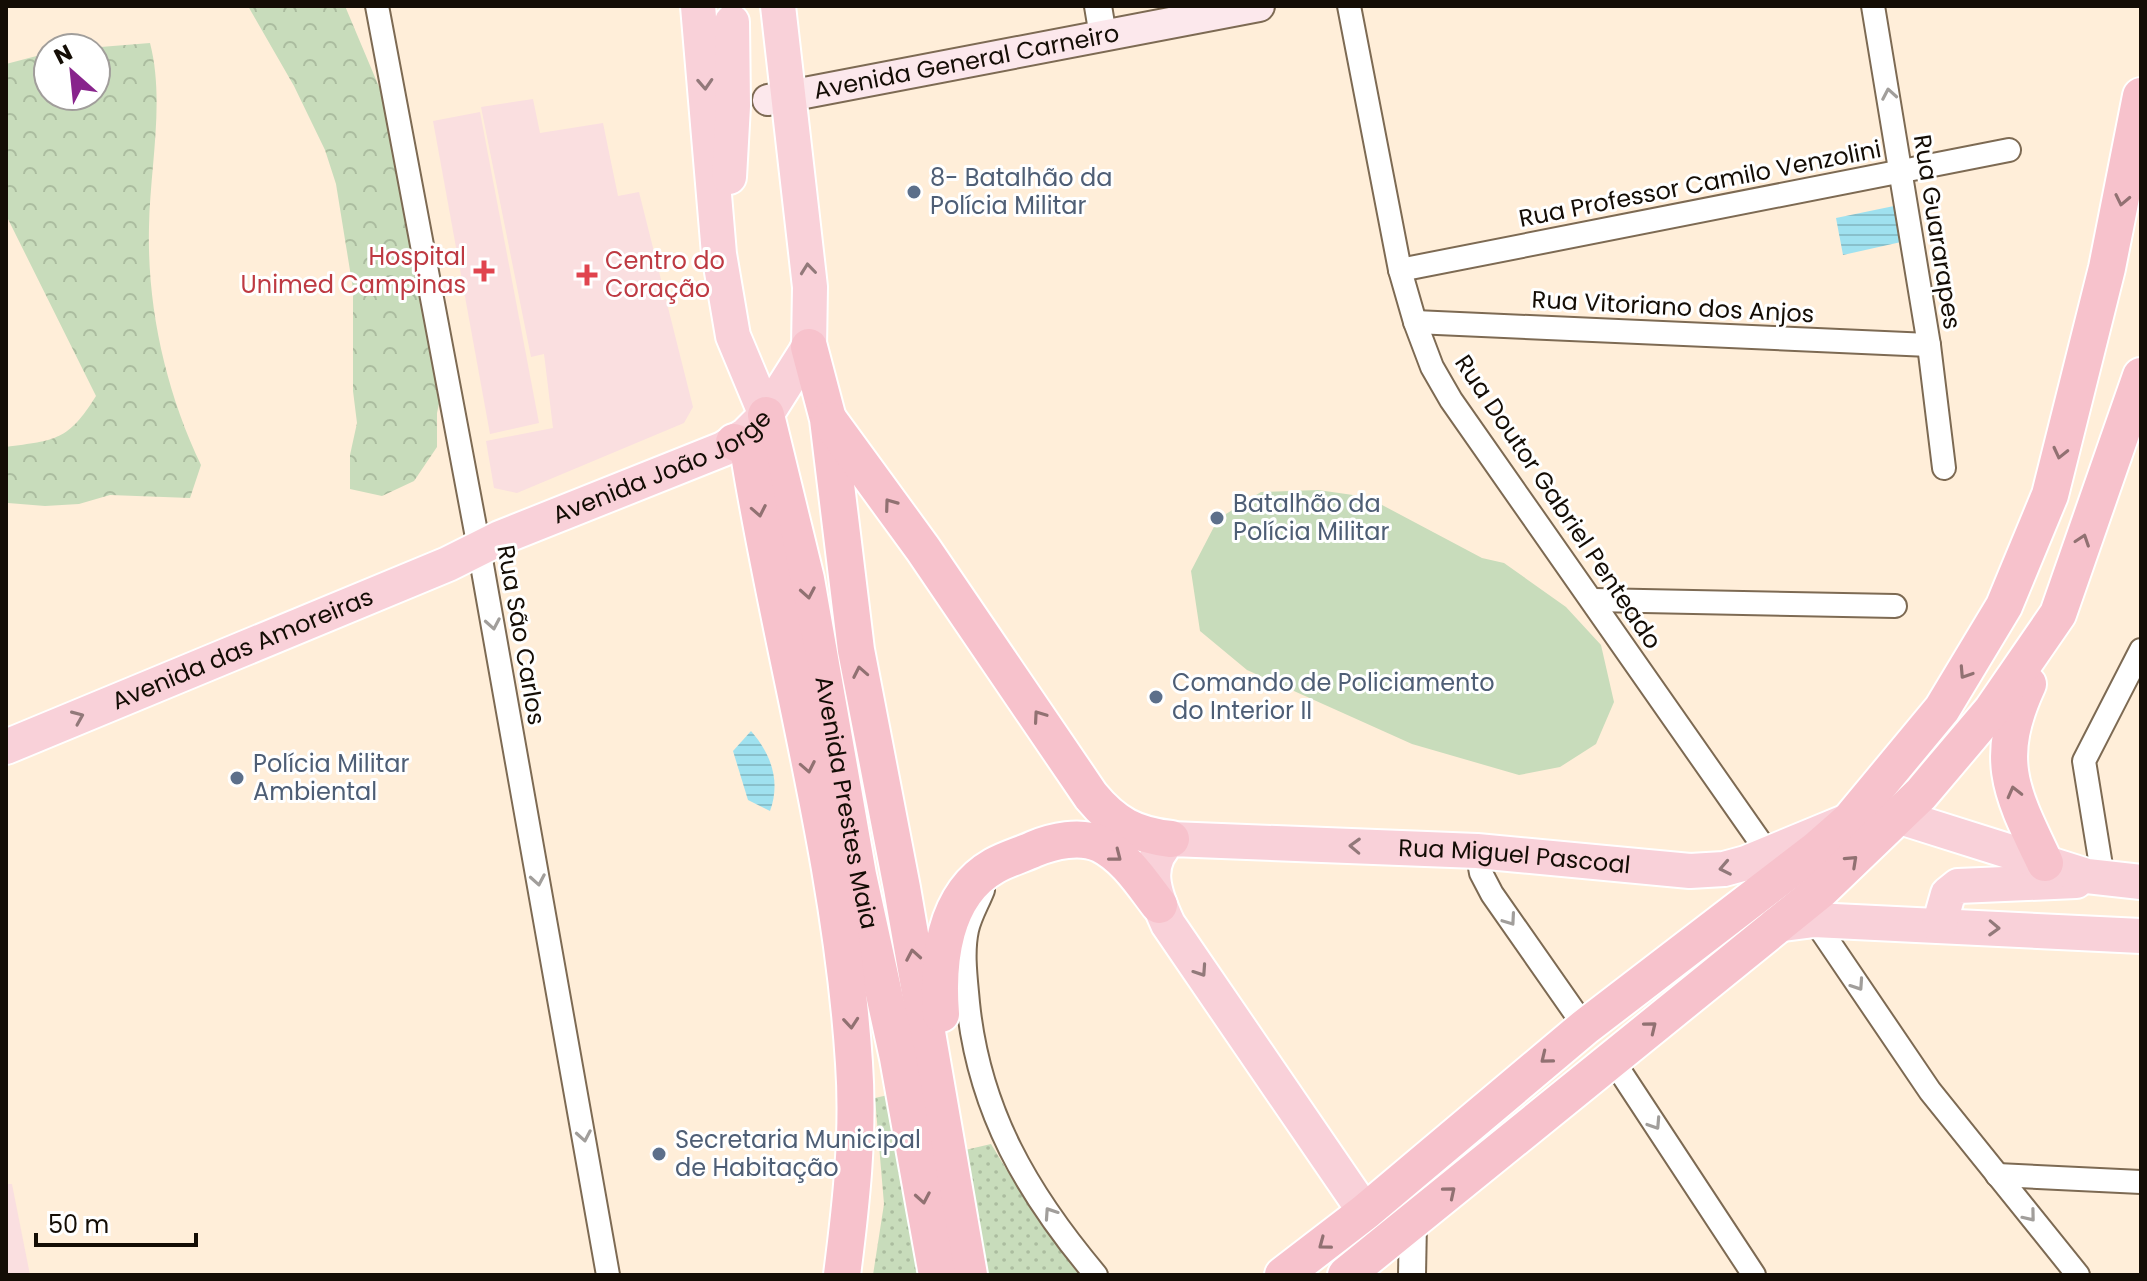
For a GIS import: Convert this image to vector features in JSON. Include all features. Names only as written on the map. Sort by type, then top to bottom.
[{"type":"highway","points":[[1283,1275],[1365,1212],[1585,1027],[1789,873],[1850,820],[1942,709],[2004,606],[2050,495],[2107,268],[2141,96]]},
{"type":"highway","points":[[809,347],[828,419],[1105,814],[1131,832],[1171,839]]},
{"type":"highway","points":[[1346,1275],[1776,925],[1900,817],[1992,710],[2058,614],[2141,376]]},
{"type":"highway","name":"Avenida Prestes Maia","points":[[766,415],[806,579],[858,875],[898,1058],[937,1275]]},
{"type":"highway","name":"Avenida Prestes Maia","points":[[828,419],[856,650],[902,888],[969,1275]]},
{"type":"highway","points":[[734,442],[743,446],[749,454],[847,977],[855,1066],[855,1128],[842,1275]]},
{"type":"highway","points":[[2045,863],[2019,808],[2007,747],[2011,720],[2057,635],[2058,614]]},
{"type":"highway","points":[[1045,845],[1057,832],[1072,803],[1075,790],[1071,763]]},
{"type":"highway","points":[[945,1142],[953,1107],[941,1010],[943,947],[950,921],[965,893],[992,867],[1045,845],[1067,840],[1098,843],[1127,864],[1159,905]]},
{"type":"main road","points":[[698,6],[719,254]]},
{"type":"main road","points":[[778,6],[778,98],[810,287],[809,347]]},
{"type":"main road","name":"Avenida General Carneiro","points":[[778,98],[1252,7]]},
{"type":"main road","points":[[719,254],[728,190],[733,106],[732,22]]},
{"type":"main road","name":"Avenida Prestes Maia","points":[[719,254],[733,336],[766,415]]},
{"type":"main road","name":"Avenida João Jorge","points":[[479,548],[734,442],[766,415],[809,347]]},
{"type":"main road","name":"Avenida das Amoreiras","points":[[6,747],[479,548]]},
{"type":"main road","points":[[1900,817],[2095,877],[2141,882]]},
{"type":"main road","name":"Rua Miguel Pascoal","points":[[1171,839],[1477,851],[1690,871],[1724,869],[1850,820],[1900,817]]},
{"type":"main road","points":[[1171,839],[1153,861],[1153,885],[1159,905],[1365,1212]]},
{"type":"main road","points":[[1939,926],[1948,894],[1958,886],[2070,883],[2095,877]]},
{"type":"main road","points":[[1776,925],[1814,920],[2141,936]]},
{"type":"street","name":"Rua São Carlos","points":[[377,6],[479,548],[608,1275]]},
{"type":"street","points":[[1098,6],[1103,36]]},
{"type":"street","name":"Rua Doutor Gabriel Penteado","points":[[1349,6],[1400,270],[1432,367],[1451,400],[1594,600],[1768,853]]},
{"type":"street","name":"Rua Guararapes","points":[[1873,6],[1929,345],[1944,468]]},
{"type":"street","name":"Rua Professor Camilo Venzolini","points":[[1400,270],[2009,150]]},
{"type":"street","name":"Rua Vitoriano dos Anjos","points":[[1415,322],[1929,345]]},
{"type":"street","points":[[1594,600],[1895,606]]},
{"type":"street","points":[[2095,877],[2084,761],[2141,650]]},
{"type":"street","points":[[1477,851],[1481,873],[1492,894],[1585,1027]]},
{"type":"street","points":[[992,867],[967,929],[965,950],[971,1028],[982,1083],[998,1127],[1020,1168],[1096,1275]]},
{"type":"street","points":[[1814,920],[1930,1091],[2078,1275]]},
{"type":"street","points":[[1612,1059],[1754,1275]]},
{"type":"street","points":[[1997,1175],[2141,1182]]},
{"type":"street","points":[[1412,1275],[1413,1222]]},
{"type":"shaded area","name":"Centro do Coração","points":[[533,99],[540,133],[603,123],[618,196],[639,192],[693,407],[684,423],[517,493],[494,488],[486,441],[553,428],[544,354],[531,357],[481,107]]},
{"type":"shaded area","name":"Hospital Unimed Campinas","points":[[480,112],[539,423],[490,434],[433,121]]},
{"type":"shaded area","points":[[6,1184],[12,1184],[30,1275],[6,1275]]},
{"type":"green space","points":[[248,6],[345,6],[382,94],[444,381],[437,413],[437,447],[414,481],[382,496],[350,489],[350,455],[357,423],[353,391],[353,289],[336,184],[325,150],[294,86]]},
{"type":"green space","points":[[150,43],[157,111],[149,227],[151,288],[169,379],[201,465],[190,498],[110,495],[79,504],[45,506],[8,503],[6,447],[59,436],[77,422],[96,396],[6,215],[6,64],[32,57],[32,112],[112,112],[112,46]]},
{"type":"green space","points":[[1318,490],[1367,497],[1482,558],[1504,563],[1566,607],[1601,645],[1614,702],[1596,744],[1560,767],[1519,775],[1412,744],[1247,670],[1200,631],[1191,571],[1218,519],[1261,492]]},
{"type":"green space","points":[[888,1095],[920,1275],[873,1275],[884,1204],[875,1098]]},
{"type":"green space","points":[[991,1144],[1035,1216],[1079,1275],[988,1275],[961,1151]]},
{"type":"water","points":[[1894,206],[1901,242],[1843,255],[1836,218]]},
{"type":"water","points":[[751,731],[764,749],[772,768],[774,789],[770,811],[748,800],[733,751]]},
{"type":"place","name":"8- Batalhão da Polícia Militar","points":[[914,192]]},
{"type":"place","name":"Hospital Unimed Campinas","points":[[484,271]]},
{"type":"place","name":"Centro do Coração","points":[[587,275]]},
{"type":"place","name":"Batalhão da Polícia Militar","points":[[1217,518]]},
{"type":"place","name":"Comando de Policiamento do Interior II","points":[[1156,697]]},
{"type":"place","name":"Polícia Militar Ambiental","points":[[237,778]]},
{"type":"place","name":"Secretaria Municipal de Habitação","points":[[659,1154]]}]
